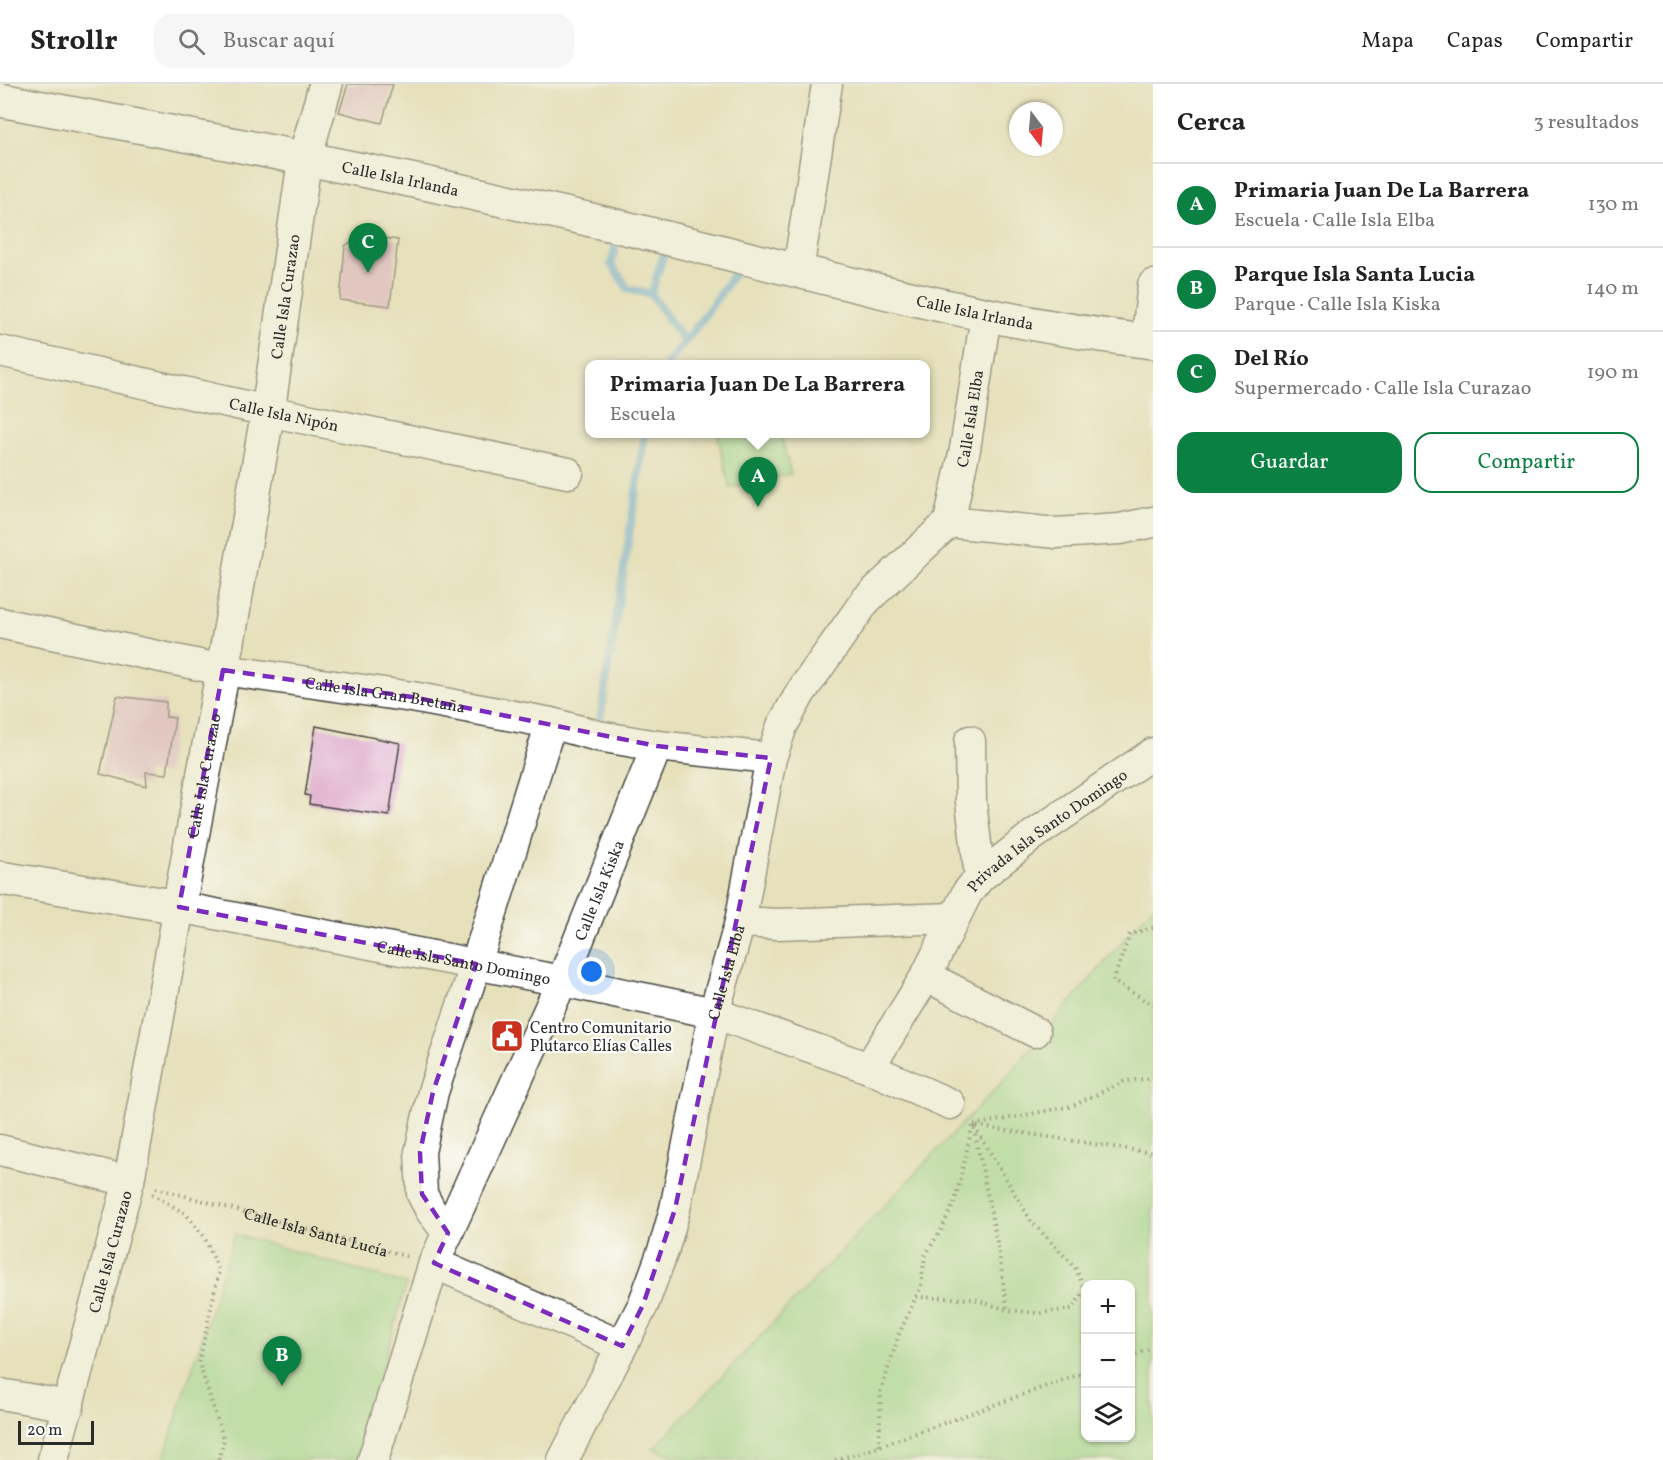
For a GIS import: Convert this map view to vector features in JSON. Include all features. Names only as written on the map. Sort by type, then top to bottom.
[{"type":"street","name":"Calle Isla Curazao","points":[[53,1460],[129,1181],[268,411],[305,157],[326,84]]},
{"type":"street","points":[[798,271],[827,84]]},
{"type":"street","name":"Calle Isla Irlanda","points":[[0,100],[305,157],[620,227],[986,315],[1150,341]]},
{"type":"street","points":[[1150,341],[1153,285]]},
{"type":"street","name":"Calle Isla Elba","points":[[563,1460],[643,1305],[664,1248],[675,1209],[714,1013],[740,922],[771,758],[782,726],[801,692],[866,600],[949,522],[965,449],[986,315]]},
{"type":"street","name":"Calle Isla Nipón","points":[[0,351],[268,411],[568,473]]},
{"type":"street","points":[[949,522],[1056,532],[1120,529],[1153,522]]},
{"type":"street","name":"Calle Isla Gran Bretaña","points":[[0,623],[223,669],[412,697],[657,746],[771,758]]},
{"type":"street","points":[[448,1233],[431,1211],[423,1194],[420,1152],[433,1092],[476,964],[551,723]]},
{"type":"street","points":[[970,741],[972,802],[980,877]]},
{"type":"street","name":"Calle Isla Kiska","points":[[373,1460],[434,1263],[562,981],[657,746]]},
{"type":"street","name":"Privada Isla Santo Domingo","points":[[869,1068],[926,976],[967,893],[980,877],[1032,836],[1153,753]]},
{"type":"street","name":"Calle Isla Santo Domingo","points":[[0,878],[179,907],[562,981],[714,1013],[869,1068],[950,1104]]},
{"type":"street","points":[[740,922],[777,924],[954,918]]},
{"type":"street","points":[[926,976],[1035,1032]]},
{"type":"street","points":[[0,1150],[129,1181]]},
{"type":"street","points":[[434,1263],[622,1346]]},
{"type":"street","points":[[0,1394],[69,1406]]},
{"type":"path","points":[[1153,928],[1130,934],[1113,981],[1153,1005]]},
{"type":"path","points":[[974,1125],[1072,1106],[1125,1081],[1153,1078]]},
{"type":"path","points":[[916,1297],[974,1299],[1007,1310],[1039,1313],[1072,1309],[1085,1290],[1075,1267],[1031,1221],[974,1125],[950,1104]]},
{"type":"path","points":[[974,1125],[1153,1153]]},
{"type":"path","points":[[879,1446],[881,1391],[899,1335],[921,1286],[925,1256],[955,1201],[974,1125]]},
{"type":"path","points":[[974,1125],[998,1247],[1007,1310]]},
{"type":"path","name":"Calle Isla Santa Lucía","points":[[129,1181],[434,1263]]},
{"type":"path","points":[[129,1181],[186,1214],[205,1238],[219,1271],[199,1363],[224,1440],[218,1460]]},
{"type":"path","points":[[1135,1355],[1153,1348]]},
{"type":"path","points":[[835,1460],[1081,1374]]},
{"type":"highlighted area","points":[[223,670],[412,697],[657,746],[771,758],[675,1209],[643,1305],[622,1346],[434,1263],[448,1233],[422,1194],[420,1152],[433,1092],[476,964],[179,907]]},
{"type":"green space","points":[[718,438],[782,438],[791,474],[730,488]]},
{"type":"green space","points":[[1153,906],[1153,1460],[690,1460],[653,1449],[1003,1081]]},
{"type":"green space","points":[[235,1234],[406,1284],[358,1460],[163,1460]]},
{"type":"building","points":[[348,84],[393,84],[382,123],[339,112]]},
{"type":"building","points":[[361,235],[398,240],[390,306],[340,300],[345,246]]},
{"type":"building","points":[[117,696],[166,702],[166,717],[175,718],[167,774],[146,772],[147,786],[100,774]]},
{"type":"building","points":[[316,726],[400,743],[389,816],[309,804],[310,796],[305,795]]},
{"type":"waterway","points":[[619,234],[611,264],[628,289],[651,294]]},
{"type":"waterway","points":[[666,247],[651,294],[685,342]]},
{"type":"waterway","points":[[670,360],[741,264]]},
{"type":"waterway","points":[[599,728],[644,438]]},
{"type":"place","name":"Del Río","points":[[368,273]]},
{"type":"place","name":"Primaria Juan De La Barrera","points":[[758,507]]},
{"type":"place","name":"Centro Comunitario Plutarco Elías Calles","points":[[507,1036]]},
{"type":"place","name":"Parque Isla Santa Lucia","points":[[282,1386]]}]
